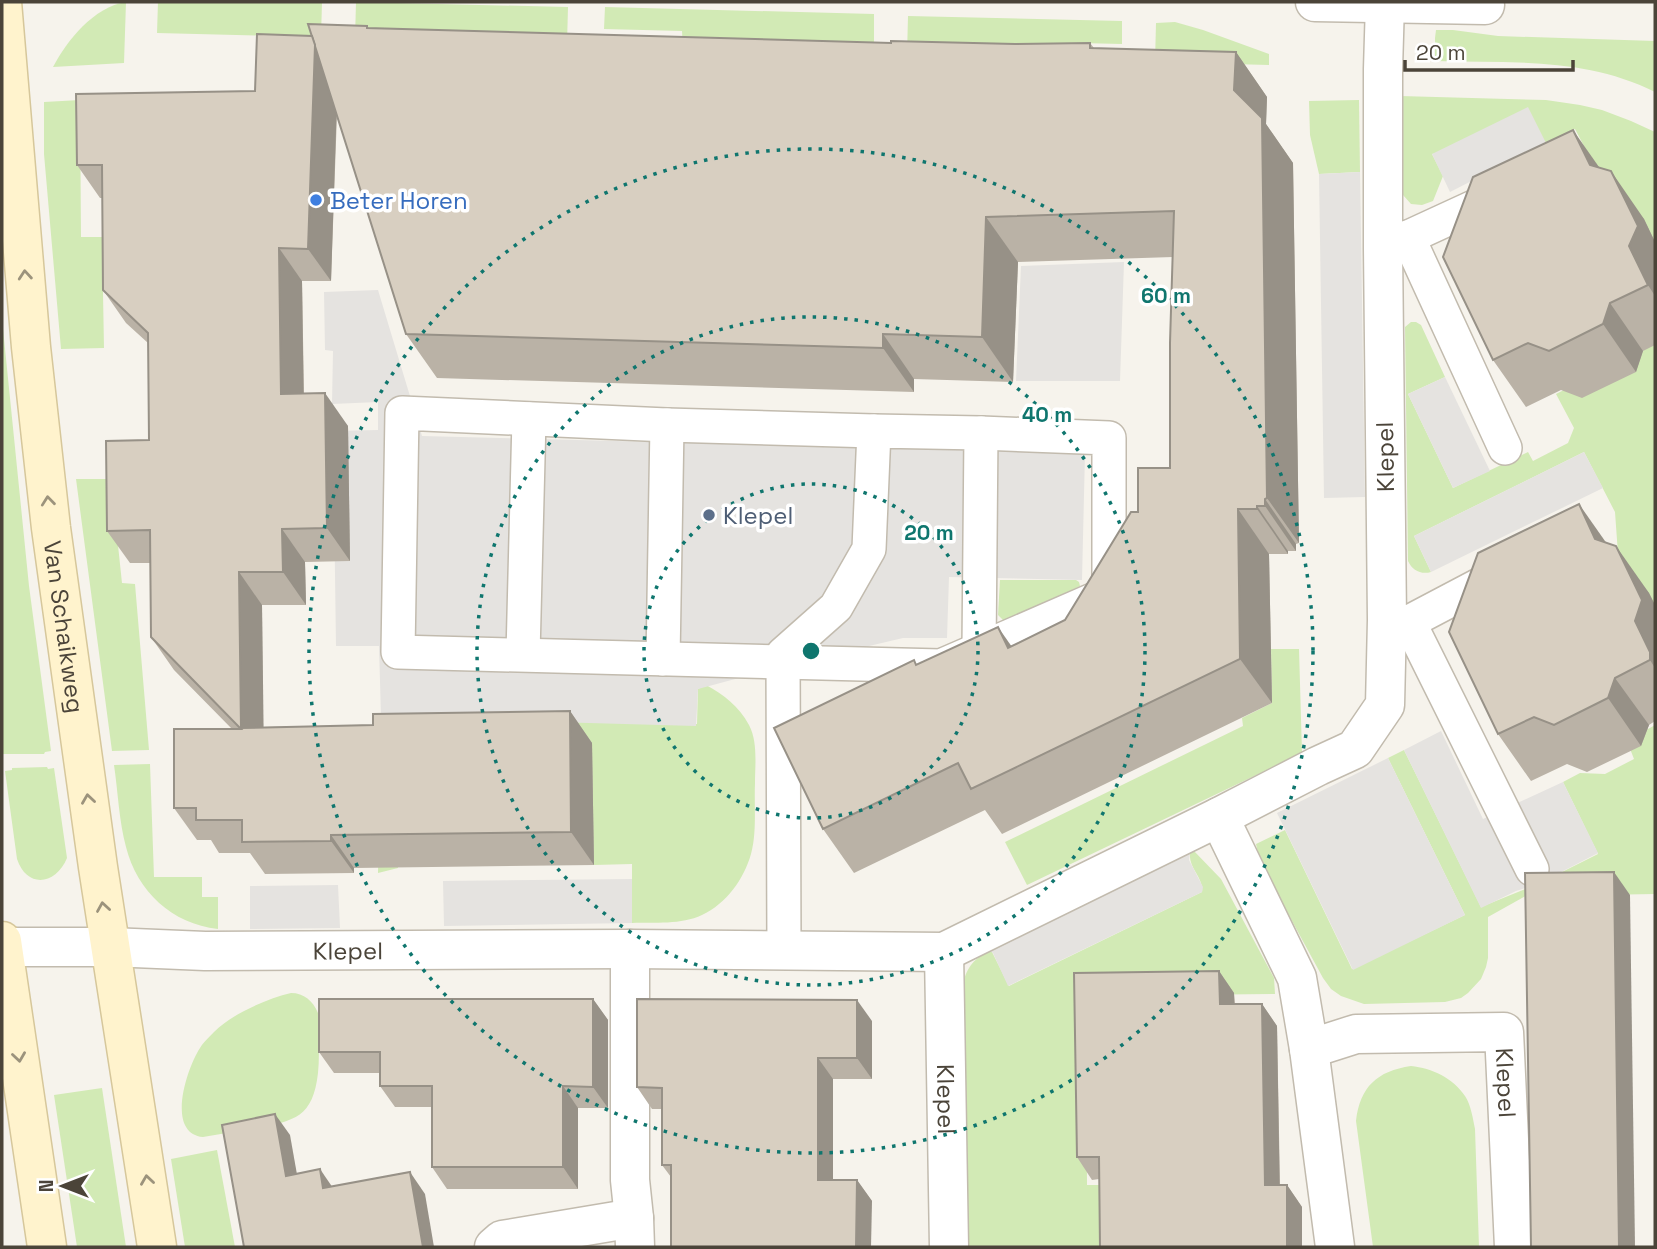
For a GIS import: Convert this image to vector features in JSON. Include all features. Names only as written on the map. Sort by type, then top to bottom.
[{"type":"street","name":"Van Schaikweg","points":[[2,2],[32,347],[51,528],[80,745],[157,1247]]},
{"type":"street","points":[[1315,2],[1485,5]]},
{"type":"street","name":"Klepel","points":[[2,947],[110,947],[205,951],[630,949],[944,952],[1355,749],[1385,705],[1398,621],[1395,242],[1383,69],[1385,3]]},
{"type":"street","points":[[1219,817],[1297,978],[1335,1247]]},
{"type":"street","points":[[2,941],[47,1247]]},
{"type":"street","points":[[494,1247],[502,1240],[634,1233],[630,1180],[630,949]]},
{"type":"street","name":"Klepel","points":[[944,952],[949,1247]]},
{"type":"street","name":"Klepel","points":[[1309,1049],[1356,1034],[1504,1032],[1514,1247]]},
{"type":"lane","points":[[1505,448],[1395,242],[1534,179]]},
{"type":"lane","points":[[402,413],[529,419],[1109,438],[1109,593],[941,666],[398,652],[402,413]]},
{"type":"lane","points":[[523,654],[529,419]]},
{"type":"lane","points":[[663,659],[667,425]]},
{"type":"lane","points":[[784,950],[783,654],[836,607],[869,549],[874,431]]},
{"type":"lane","points":[[979,650],[981,433]]},
{"type":"lane","points":[[1531,558],[1398,621],[1532,869]]},
{"type":"green space","points":[[126,2],[124,63],[53,67],[83,26],[103,10]]},
{"type":"green space","points":[[158,2],[322,2],[321,37],[157,33]]},
{"type":"green space","points":[[356,2],[568,7],[567,44],[355,39]]},
{"type":"green space","points":[[605,7],[874,14],[874,53],[683,48],[682,31],[604,29]]},
{"type":"green space","points":[[908,16],[1122,21],[1122,44],[1079,43],[1079,59],[907,55]]},
{"type":"green space","points":[[1175,22],[1269,54],[1269,65],[1155,62],[1156,23]]},
{"type":"green space","points":[[1436,30],[1498,36],[1655,41],[1655,92],[1629,81],[1575,67],[1519,62],[1435,61]]},
{"type":"green space","points":[[1400,96],[1546,100],[1602,110],[1655,132],[1655,280],[1575,129],[1546,143],[1432,154],[1443,176],[1433,201],[1422,205],[1411,204],[1403,195],[1402,187]]},
{"type":"green space","points":[[80,100],[81,237],[102,237],[104,348],[61,349],[44,154],[44,102]]},
{"type":"green space","points":[[1359,100],[1360,172],[1319,174],[1310,135],[1309,101]]},
{"type":"green space","points":[[2,319],[29,586],[51,751],[44,754],[3,754],[2,747]]},
{"type":"green space","points":[[1411,322],[1421,325],[1445,377],[1408,394],[1453,488],[1528,452],[1533,461],[1568,443],[1574,428],[1556,394],[1655,344],[1655,634],[1618,554],[1615,512],[1584,452],[1414,536],[1431,572],[1420,572],[1412,567],[1408,561],[1405,327]]},
{"type":"green space","points":[[76,479],[111,479],[122,583],[135,584],[149,750],[112,751]]},
{"type":"green space","points":[[1000,580],[1076,580],[1080,586],[1005,622],[998,615]]},
{"type":"green space","points":[[1271,649],[1299,649],[1302,753],[1027,885],[1005,842],[1243,726],[1242,718],[1272,703]]},
{"type":"green space","points":[[706,685],[741,712],[752,732],[755,754],[755,828],[751,854],[744,873],[733,890],[711,910],[685,920],[632,923],[632,864],[594,865],[396,747],[398,868],[378,873],[381,717],[697,724],[698,689]]},
{"type":"green space","points":[[1655,725],[1655,894],[1541,896],[1540,888],[1488,917],[1486,967],[1481,979],[1461,998],[1445,1002],[1364,1004],[1341,996],[1331,989],[1323,978],[1260,862],[1256,844],[1285,830],[1352,969],[1465,915],[1388,758],[1404,750],[1481,907],[1540,883],[1598,854],[1563,782],[1580,773],[1605,774],[1634,759],[1627,741]]},
{"type":"green space","points":[[150,764],[154,877],[202,877],[202,897],[218,897],[218,929],[186,920],[159,903],[148,891],[131,863],[122,827],[114,765]]},
{"type":"green space","points":[[12,768],[54,768],[67,858],[56,874],[42,880],[27,875],[17,859],[5,771]]},
{"type":"green space","points":[[1194,851],[1221,879],[1274,978],[1275,994],[1086,996],[1087,1185],[1114,1185],[1115,1247],[964,1247],[963,984],[969,967],[991,950],[1009,986],[1202,892],[1201,882],[1190,858],[1190,853]]},
{"type":"green space","points":[[291,993],[308,998],[318,1013],[318,1073],[316,1088],[306,1108],[281,1123],[203,1137],[191,1133],[185,1124],[182,1098],[201,1046],[221,1025],[240,1013]]},
{"type":"green space","points":[[1411,1066],[1427,1069],[1448,1079],[1460,1090],[1469,1104],[1475,1129],[1479,1247],[1373,1247],[1356,1121],[1358,1109],[1372,1083],[1389,1072]]},
{"type":"green space","points":[[102,1088],[126,1247],[77,1247],[54,1095]]},
{"type":"green space","points":[[217,1150],[235,1247],[185,1247],[171,1159]]},
{"type":"shaded area","points":[[1528,107],[1546,143],[1450,192],[1432,154]]},
{"type":"shaded area","points":[[1360,172],[1365,497],[1324,498],[1319,174]]},
{"type":"shaded area","points":[[1124,262],[1120,381],[1016,381],[1021,266]]},
{"type":"shaded area","name":"Klepel","points":[[378,290],[422,436],[1085,453],[1082,580],[949,577],[947,638],[903,638],[698,689],[696,726],[381,717],[379,646],[336,646],[333,431],[378,430],[378,402],[332,404],[333,351],[325,350],[324,292]]},
{"type":"shaded area","points":[[1445,377],[1490,471],[1453,488],[1408,394]]},
{"type":"shaded area","points":[[1584,452],[1603,488],[1431,572],[1414,536]]},
{"type":"shaded area","points":[[1441,731],[1483,819],[1563,782],[1598,853],[1540,883],[1481,908],[1404,750]]},
{"type":"shaded area","points":[[1388,758],[1465,915],[1353,970],[1277,813]]},
{"type":"shaded area","points":[[1190,853],[1189,860],[1203,887],[1202,892],[1008,986],[993,953],[988,950]]},
{"type":"shaded area","points":[[632,879],[632,923],[444,926],[443,881]]},
{"type":"shaded area","points":[[338,885],[340,928],[250,929],[250,886]]},
{"type":"building","points":[[308,24],[891,43],[1090,43],[1090,48],[1236,52],[1234,90],[1262,118],[1267,498],[1265,506],[1238,509],[1240,659],[971,789],[958,763],[823,829],[774,728],[914,660],[916,665],[998,627],[1008,648],[1065,620],[1131,512],[1138,512],[1138,468],[1170,468],[1174,211],[986,217],[982,337],[883,334],[883,348],[406,334]]},
{"type":"building","points":[[257,34],[312,36],[315,45],[308,249],[279,248],[281,394],[325,393],[327,528],[282,529],[283,572],[239,572],[241,728],[373,725],[373,714],[570,711],[571,832],[331,835],[331,841],[242,842],[242,820],[196,820],[196,808],[174,808],[174,729],[241,729],[151,637],[150,530],[107,531],[106,441],[149,440],[148,333],[103,290],[102,165],[77,165],[76,94],[255,91]]},
{"type":"building","points":[[1573,130],[1590,165],[1611,171],[1638,226],[1629,246],[1648,285],[1610,303],[1603,324],[1549,351],[1528,343],[1493,360],[1443,257],[1473,177]]},
{"type":"building","points":[[1579,504],[1595,539],[1616,546],[1642,600],[1635,621],[1650,652],[1650,660],[1615,678],[1608,698],[1554,725],[1534,717],[1498,734],[1449,632],[1478,553]]},
{"type":"building","points":[[1614,872],[1619,1247],[1531,1247],[1525,873]]},
{"type":"building","points":[[1219,971],[1220,1004],[1262,1004],[1265,1185],[1287,1185],[1287,1247],[1100,1247],[1099,1157],[1077,1157],[1074,973]]},
{"type":"building","points":[[319,999],[593,999],[593,1087],[563,1086],[563,1167],[432,1167],[432,1086],[380,1086],[380,1052],[319,1052]]},
{"type":"building","points":[[637,999],[857,1000],[857,1058],[818,1058],[818,1180],[857,1180],[856,1247],[671,1247],[671,1165],[662,1165],[662,1088],[637,1087]]},
{"type":"building","points":[[275,1114],[286,1176],[320,1169],[323,1188],[410,1172],[423,1247],[244,1247],[222,1125]]},
{"type":"place","name":"Beter Horen","points":[[316,200]]},
{"type":"place","name":"Klepel","points":[[709,515]]}]
